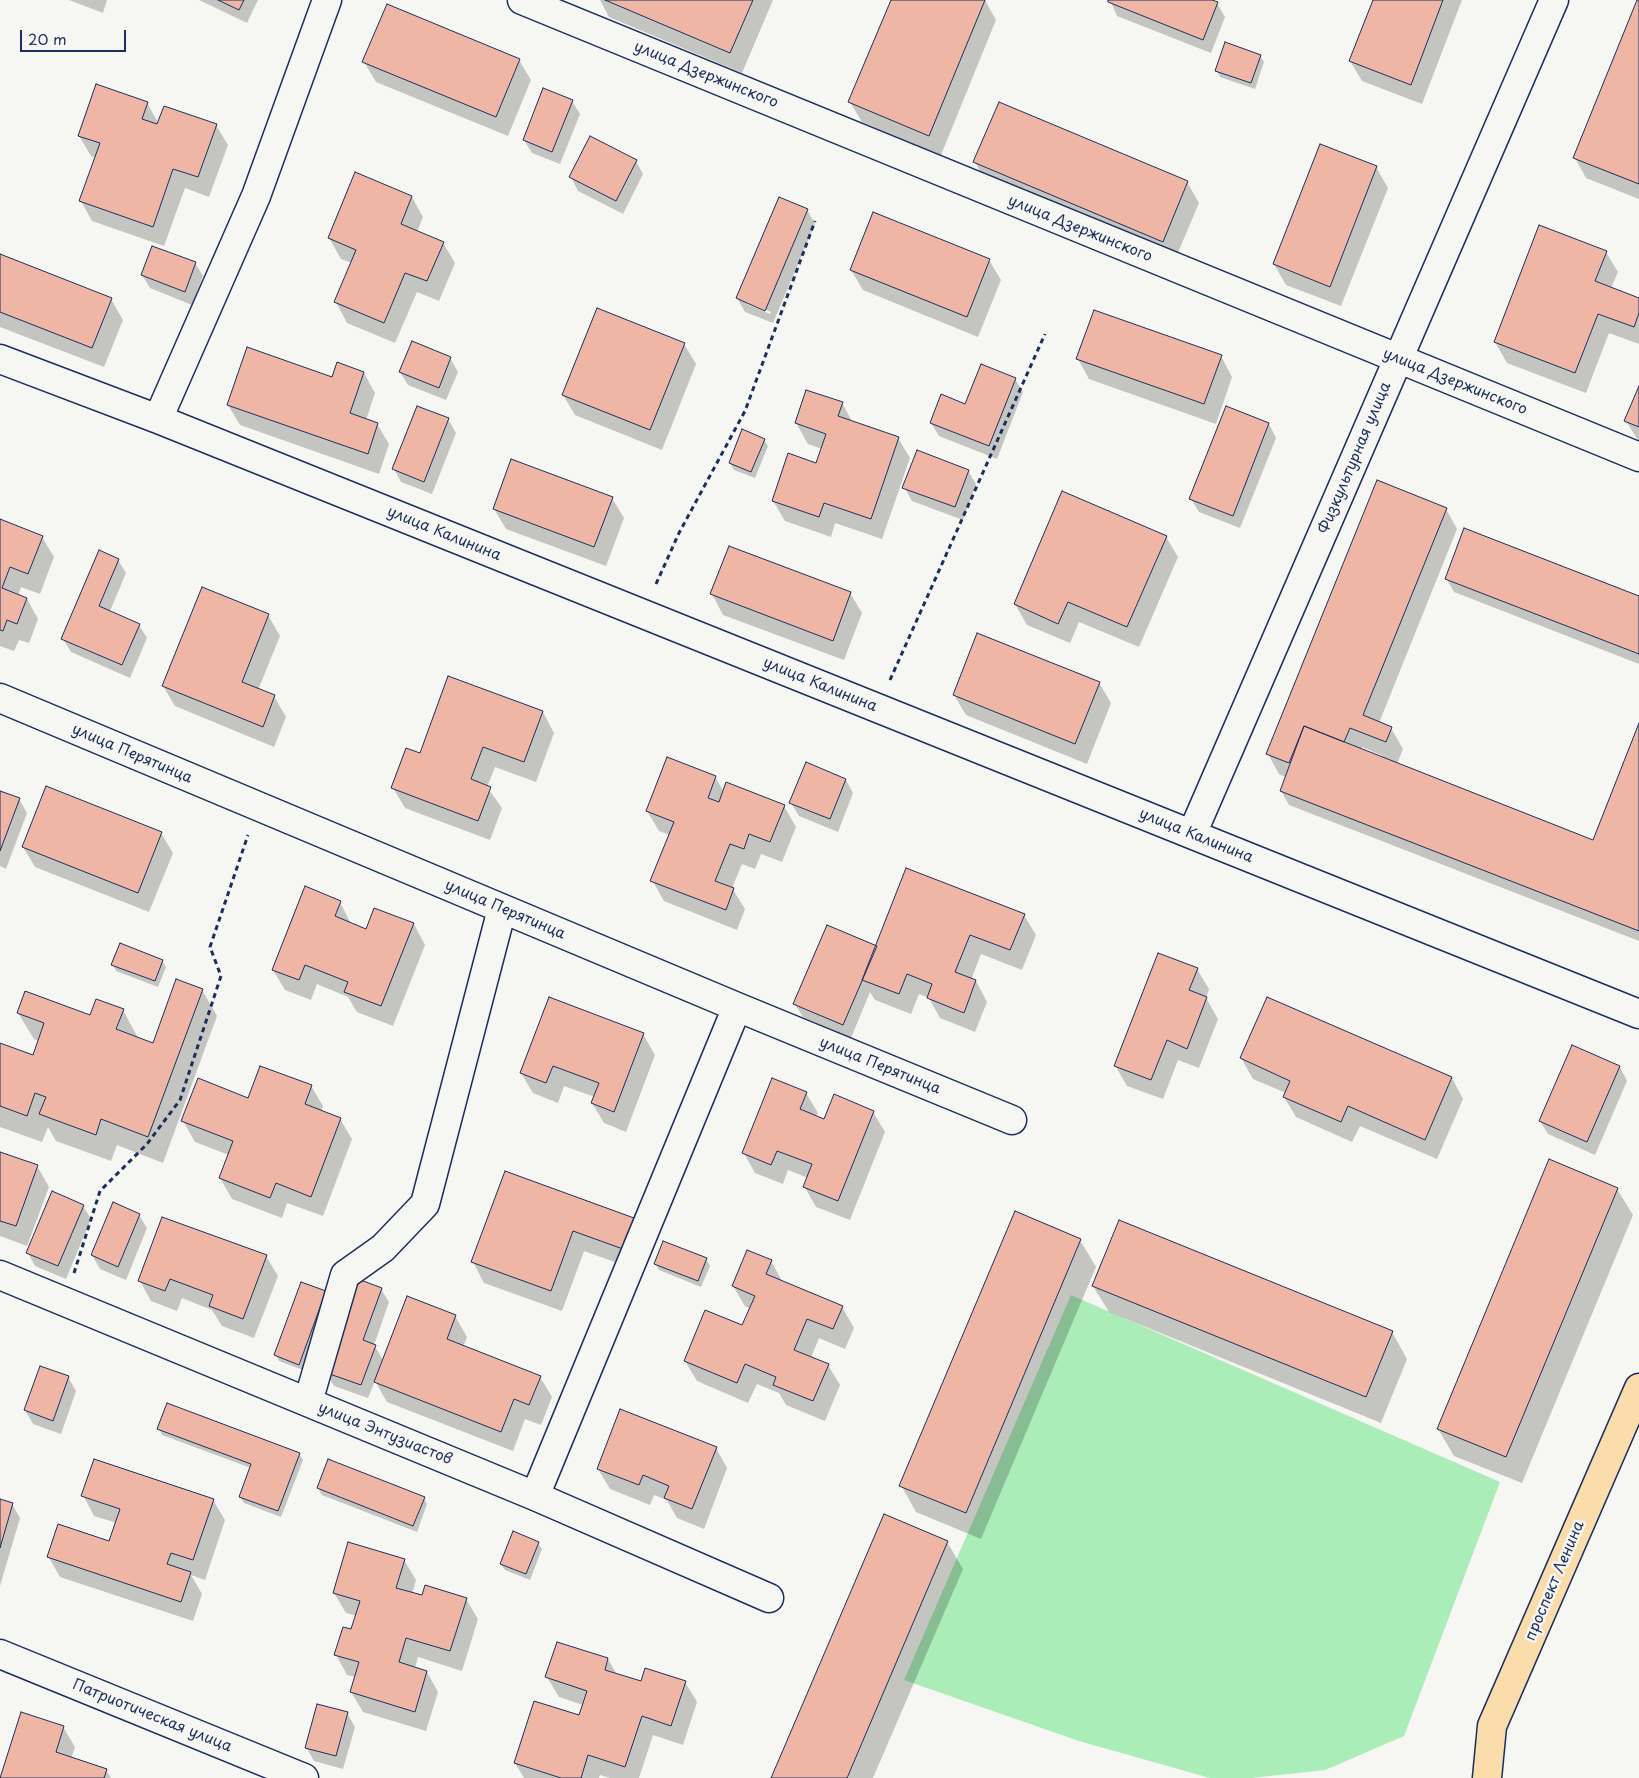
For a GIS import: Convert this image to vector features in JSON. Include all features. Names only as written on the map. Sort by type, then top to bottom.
[{"type":"main road","name":"проспект Ленина","points":[[1487,1778],[1492,1726],[1639,1388]]},
{"type":"street","points":[[158,419],[256,196],[328,0]]},
{"type":"street","name":"улица Дзержинского","points":[[522,0],[1639,457]]},
{"type":"street","name":"Физкультурная улица","points":[[1192,834],[1554,0]]},
{"type":"street","name":"улица Калинина","points":[[0,359],[158,419],[1639,1014]]},
{"type":"street","name":"улица Перятинца","points":[[0,698],[737,1007],[1012,1120]]},
{"type":"street","points":[[308,1402],[345,1275],[383,1248],[425,1204],[502,909]]},
{"type":"street","points":[[535,1496],[737,1007]]},
{"type":"street","name":"улица Энтузиастов","points":[[0,1275],[535,1496],[769,1598]]},
{"type":"street","name":"Патриотическая улица","points":[[0,1654],[304,1778]]},
{"type":"path","points":[[642,614],[679,533],[746,411],[815,221]]},
{"type":"path","points":[[877,708],[1044,334]]},
{"type":"path","points":[[65,1302],[100,1191],[147,1144],[180,1100],[221,976],[210,947],[258,806]]},
{"type":"green space","points":[[1071,1295],[1500,1482],[1404,1736],[1325,1770],[1251,1778],[1210,1778],[1079,1741],[904,1680]]},
{"type":"building","points":[[218,0],[244,0],[239,10]]},
{"type":"building","points":[[605,0],[753,0],[730,53]]},
{"type":"building","points":[[891,0],[985,0],[929,136],[848,102]]},
{"type":"building","points":[[1108,0],[1212,0],[1218,2],[1203,40],[1108,2]]},
{"type":"building","points":[[1373,0],[1443,0],[1411,85],[1349,61]]},
{"type":"building","points":[[1637,0],[1639,0],[1639,184],[1573,158]]},
{"type":"building","points":[[387,4],[520,59],[496,117],[362,62]]},
{"type":"building","points":[[1225,42],[1261,55],[1251,83],[1215,71]]},
{"type":"building","points":[[96,84],[148,102],[142,119],[157,124],[164,106],[217,124],[198,177],[173,169],[153,227],[79,201],[100,143],[78,136]]},
{"type":"building","points":[[543,88],[573,100],[552,152],[523,140]]},
{"type":"building","points":[[999,102],[1188,181],[1163,242],[973,162]]},
{"type":"building","points":[[590,136],[637,160],[616,201],[569,177]]},
{"type":"building","points":[[1320,144],[1377,166],[1330,287],[1273,264]]},
{"type":"building","points":[[355,172],[412,196],[401,224],[444,242],[427,281],[405,273],[384,323],[334,302],[356,250],[328,238]]},
{"type":"building","points":[[779,197],[808,209],[765,311],[736,298]]},
{"type":"building","points":[[873,212],[990,259],[967,317],[850,270]]},
{"type":"building","points":[[1539,225],[1607,251],[1595,281],[1639,298],[1639,313],[1634,327],[1598,314],[1575,373],[1494,342]]},
{"type":"building","points":[[152,246],[196,262],[185,292],[141,275]]},
{"type":"building","points":[[0,254],[112,298],[92,348],[0,312]]},
{"type":"building","points":[[597,308],[685,343],[650,430],[562,395]]},
{"type":"building","points":[[1094,310],[1222,355],[1204,404],[1076,359]]},
{"type":"building","points":[[412,341],[451,357],[439,388],[399,372]]},
{"type":"building","points":[[247,347],[332,377],[337,362],[364,372],[350,413],[378,423],[368,454],[227,405]]},
{"type":"building","points":[[981,364],[1016,378],[989,446],[930,423],[941,394],[965,404]]},
{"type":"building","points":[[1639,386],[1639,427],[1624,421]]},
{"type":"building","points":[[806,390],[843,402],[838,416],[899,437],[871,519],[824,503],[819,517],[772,501],[788,453],[816,463],[826,434],[795,423]]},
{"type":"building","points":[[417,406],[449,418],[424,482],[392,469]]},
{"type":"building","points":[[1226,406],[1269,423],[1233,516],[1189,499]]},
{"type":"building","points":[[742,429],[765,439],[751,472],[729,463]]},
{"type":"building","points":[[917,450],[969,470],[955,507],[902,488]]},
{"type":"building","points":[[511,459],[613,497],[594,547],[493,509]]},
{"type":"building","points":[[1377,480],[1447,508],[1363,715],[1392,727],[1386,742],[1350,728],[1344,742],[1304,726],[1289,763],[1266,754]]},
{"type":"building","points":[[1062,491],[1167,536],[1127,627],[1068,602],[1058,624],[1014,604]]},
{"type":"building","points":[[0,519],[43,536],[28,574],[10,567],[2,588],[27,598],[17,624],[7,620],[3,631],[0,630]]},
{"type":"building","points":[[1464,528],[1639,596],[1639,654],[1445,579]]},
{"type":"building","points":[[729,546],[851,592],[833,641],[710,594]]},
{"type":"building","points":[[99,550],[119,559],[99,606],[140,624],[122,665],[61,639]]},
{"type":"building","points":[[202,587],[269,614],[242,682],[275,695],[263,727],[162,686]]},
{"type":"building","points":[[977,633],[1100,682],[1075,744],[953,695]]},
{"type":"building","points":[[448,676],[543,711],[524,762],[483,747],[471,779],[491,787],[478,821],[391,788],[406,748],[420,753]]},
{"type":"building","points":[[1639,723],[1639,931],[1280,791],[1304,726],[1593,840]]},
{"type":"building","points":[[667,757],[716,776],[708,798],[719,802],[726,782],[785,805],[770,842],[749,834],[744,849],[730,844],[715,881],[734,888],[726,910],[650,881],[674,822],[646,811]]},
{"type":"building","points":[[806,762],[846,779],[830,819],[789,803]]},
{"type":"building","points":[[46,786],[162,832],[138,893],[22,847]]},
{"type":"building","points":[[0,791],[20,798],[0,851]]},
{"type":"building","points":[[906,868],[1025,914],[1010,950],[970,935],[955,972],[976,980],[964,1013],[927,998],[932,984],[907,974],[899,994],[862,980]]},
{"type":"building","points":[[305,886],[341,901],[335,916],[366,929],[374,908],[414,923],[381,1006],[344,992],[348,982],[305,965],[299,980],[272,970]]},
{"type":"building","points":[[827,925],[877,946],[843,1025],[793,1004]]},
{"type":"building","points":[[120,943],[163,960],[155,981],[111,965]]},
{"type":"building","points":[[1158,953],[1198,968],[1189,990],[1207,997],[1187,1049],[1167,1040],[1151,1080],[1114,1066]]},
{"type":"building","points":[[176,979],[203,989],[148,1137],[101,1119],[96,1135],[39,1114],[46,1097],[35,1093],[27,1116],[0,1106],[0,1043],[33,1055],[44,1023],[17,1013],[25,991],[90,1015],[96,999],[124,1009],[116,1029],[153,1043]]},
{"type":"building","points":[[549,997],[644,1033],[614,1112],[591,1103],[599,1083],[553,1066],[546,1083],[520,1073]]},
{"type":"building","points":[[1267,997],[1452,1077],[1425,1140],[1348,1106],[1341,1122],[1283,1097],[1290,1081],[1240,1058]]},
{"type":"building","points":[[1572,1045],[1620,1066],[1587,1142],[1539,1121]]},
{"type":"building","points":[[260,1066],[312,1085],[305,1104],[341,1118],[311,1197],[276,1183],[270,1198],[219,1178],[233,1141],[181,1121],[198,1078],[248,1098]]},
{"type":"building","points":[[772,1078],[807,1092],[800,1109],[824,1119],[834,1094],[874,1111],[838,1201],[803,1187],[812,1164],[777,1151],[771,1165],[742,1153]]},
{"type":"building","points":[[0,1152],[38,1165],[16,1226],[0,1221]]},
{"type":"building","points":[[1549,1159],[1618,1188],[1506,1457],[1437,1429]]},
{"type":"building","points":[[505,1171],[634,1218],[623,1249],[573,1231],[551,1291],[471,1262]]},
{"type":"building","points":[[52,1191],[84,1205],[58,1266],[26,1253]]},
{"type":"building","points":[[113,1202],[140,1214],[118,1267],[91,1255]]},
{"type":"building","points":[[1015,1211],[1081,1239],[966,1513],[899,1486]]},
{"type":"building","points":[[162,1217],[267,1255],[243,1319],[209,1306],[213,1295],[170,1279],[165,1291],[138,1281]]},
{"type":"building","points":[[1119,1220],[1393,1331],[1366,1397],[1092,1286]]},
{"type":"building","points":[[663,1241],[707,1258],[698,1281],[654,1264]]},
{"type":"building","points":[[747,1250],[772,1260],[766,1274],[843,1306],[833,1329],[807,1319],[794,1350],[829,1364],[813,1401],[773,1385],[776,1377],[745,1364],[737,1383],[684,1361],[705,1310],[742,1325],[755,1296],[732,1286]]},
{"type":"building","points":[[358,1279],[382,1288],[363,1340],[376,1345],[361,1385],[324,1372]]},
{"type":"building","points":[[301,1282],[326,1291],[299,1365],[274,1355]]},
{"type":"building","points":[[407,1296],[456,1315],[447,1339],[541,1376],[529,1405],[514,1399],[501,1432],[374,1382]]},
{"type":"building","points":[[40,1366],[69,1376],[53,1421],[24,1410]]},
{"type":"building","points":[[167,1403],[300,1453],[278,1511],[239,1497],[251,1464],[157,1429]]},
{"type":"building","points":[[620,1409],[717,1447],[692,1509],[664,1498],[669,1486],[643,1475],[639,1485],[597,1469]]},
{"type":"building","points":[[94,1459],[214,1499],[193,1560],[171,1553],[167,1564],[191,1572],[181,1602],[47,1557],[58,1524],[109,1541],[120,1509],[81,1496]]},
{"type":"building","points":[[328,1459],[425,1497],[413,1526],[317,1488]]},
{"type":"building","points":[[0,1499],[13,1503],[0,1548]]},
{"type":"building","points":[[884,1514],[948,1541],[847,1778],[771,1778]]},
{"type":"building","points":[[513,1531],[539,1542],[526,1574],[500,1564]]},
{"type":"building","points":[[348,1542],[405,1559],[396,1588],[422,1595],[425,1585],[467,1598],[450,1651],[406,1638],[399,1662],[427,1671],[415,1712],[350,1692],[359,1662],[334,1655],[343,1627],[351,1629],[360,1601],[333,1593]]},
{"type":"building","points":[[557,1642],[608,1658],[605,1670],[641,1681],[645,1668],[686,1681],[671,1726],[642,1716],[625,1767],[588,1755],[581,1778],[561,1778],[514,1763],[534,1701],[579,1715],[587,1691],[545,1677]]},
{"type":"building","points":[[317,1704],[348,1712],[336,1756],[305,1748]]},
{"type":"building","points":[[21,1712],[64,1726],[56,1752],[107,1769],[104,1778],[0,1778]]}]
